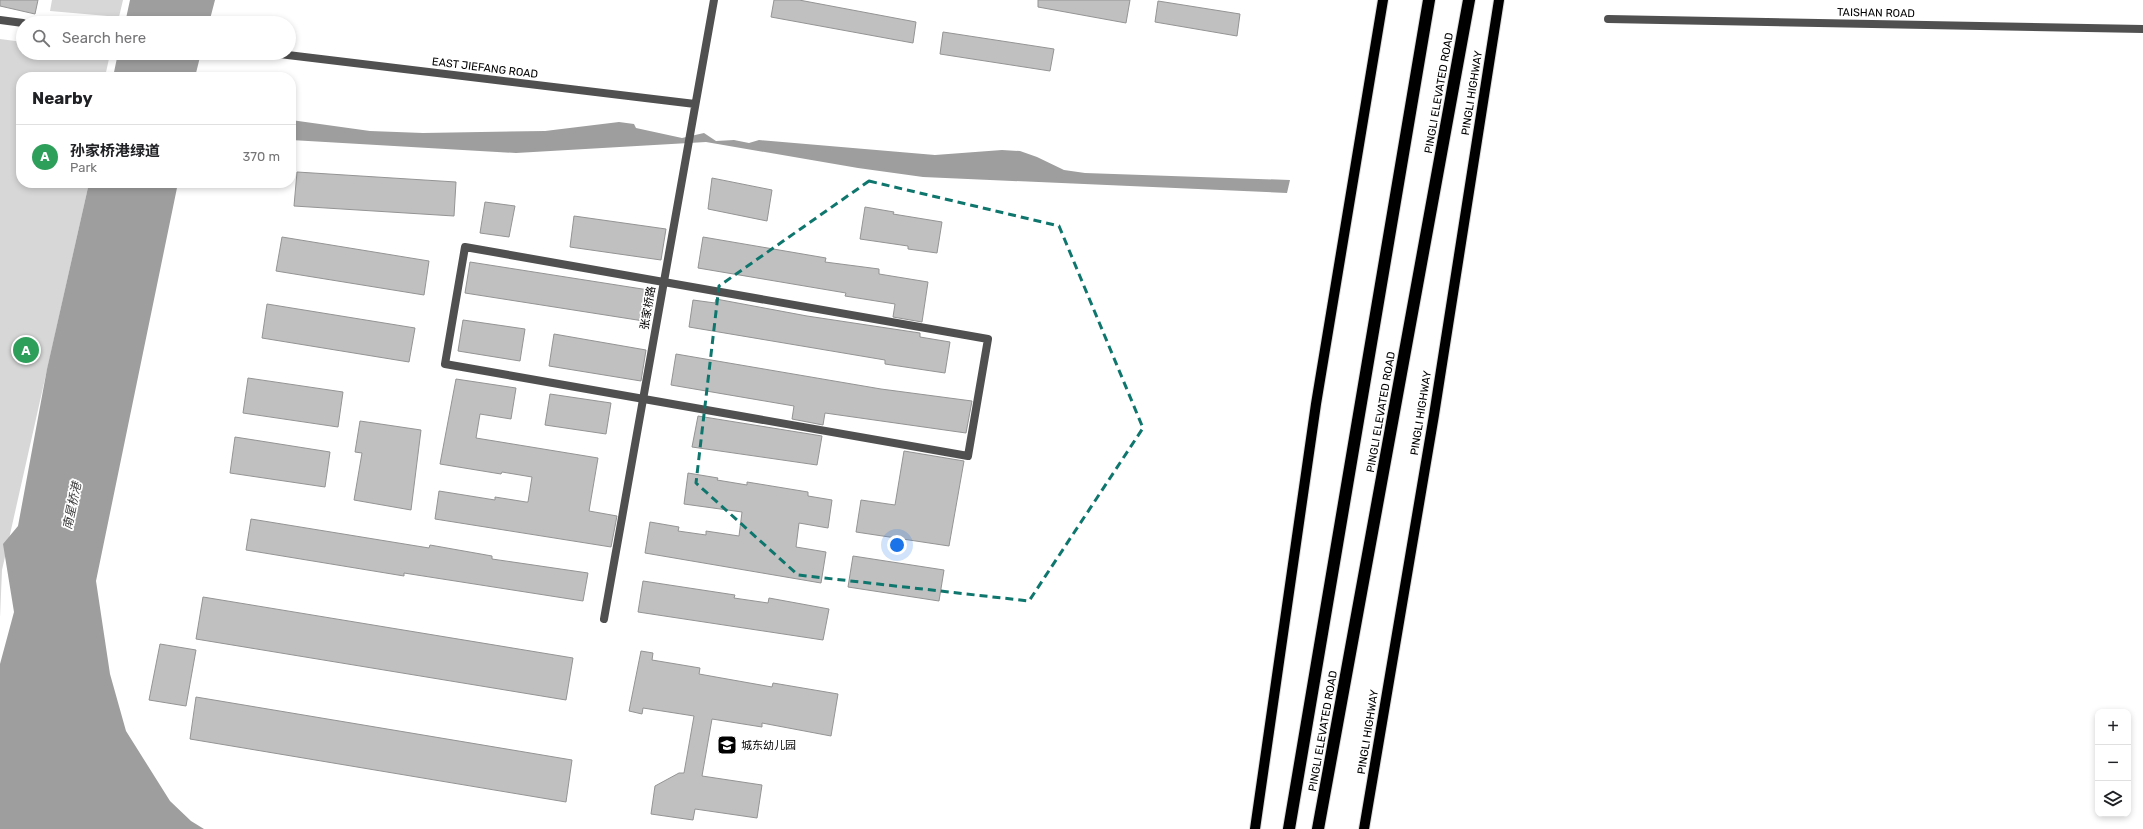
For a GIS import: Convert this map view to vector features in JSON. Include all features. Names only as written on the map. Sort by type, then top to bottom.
[{"type":"highway","name":"PINGLI ELEVATED ROAD","points":[[1289,829],[1429,0]]},
{"type":"highway","name":"PINGLI ELEVATED ROAD","points":[[1318,829],[1469,0]]},
{"type":"main road","points":[[1254,829],[1316,404],[1383,0]]},
{"type":"main road","name":"PINGLI HIGHWAY","points":[[1364,829],[1435,407],[1499,0]]},
{"type":"street","name":"张家桥路","points":[[604,619],[714,0]]},
{"type":"street","name":"TAISHAN ROAD","points":[[1608,19],[2143,29]]},
{"type":"street","points":[[0,20],[16,22]]},
{"type":"street","name":"EAST JIEFANG ROAD","points":[[296,56],[695,104]]},
{"type":"street","points":[[466,247],[988,339],[968,456],[643,399],[445,364],[466,247]]},
{"type":"highlighted area","points":[[869,181],[1059,226],[1143,428],[1029,601],[798,575],[696,483],[719,286]]},
{"type":"shaded area","points":[[52,0],[123,0],[119,16],[50,11]]},
{"type":"shaded area","points":[[0,39],[16,41],[16,60],[109,60],[106,72],[16,72],[16,188],[88,188],[2,570],[0,618]]},
{"type":"water","points":[[130,0],[215,0],[211,16],[127,16]]},
{"type":"water","points":[[117,60],[199,60],[196,72],[114,72]]},
{"type":"water","points":[[296,121],[370,131],[423,133],[545,131],[619,122],[634,124],[636,128],[682,138],[704,133],[716,141],[734,140],[749,143],[759,140],[935,155],[1002,150],[1020,151],[1037,157],[1064,170],[1085,173],[1290,180],[1287,193],[923,177],[858,168],[706,142],[516,153],[296,140]]},
{"type":"water","name":"南星桥港","points":[[88,188],[177,188],[96,581],[110,674],[126,731],[170,801],[191,821],[204,829],[0,829],[0,664],[14,612],[3,544],[18,526],[47,369]]},
{"type":"building","points":[[0,0],[38,0],[35,14],[0,6]]},
{"type":"building","points":[[774,0],[799,0],[916,22],[913,43],[771,17]]},
{"type":"building","points":[[1038,0],[1130,0],[1126,23],[1038,7]]},
{"type":"building","points":[[1158,1],[1240,14],[1237,36],[1155,22]]},
{"type":"building","points":[[943,32],[1054,49],[1050,71],[940,54]]},
{"type":"building","points":[[297,172],[456,182],[454,216],[294,206]]},
{"type":"building","points":[[712,178],[772,190],[767,221],[708,209]]},
{"type":"building","points":[[485,202],[515,206],[509,237],[480,233]]},
{"type":"building","points":[[865,207],[894,212],[893,214],[942,222],[937,253],[908,249],[908,246],[860,239]]},
{"type":"building","points":[[574,216],[666,229],[661,260],[570,247]]},
{"type":"building","points":[[282,237],[429,261],[424,295],[276,271]]},
{"type":"building","points":[[703,237],[826,258],[825,262],[879,269],[879,274],[928,282],[922,322],[893,317],[895,304],[845,296],[846,293],[698,268]]},
{"type":"building","points":[[470,262],[655,291],[650,322],[465,293]]},
{"type":"building","points":[[716,299],[807,316],[920,333],[920,337],[950,342],[945,373],[885,364],[885,360],[689,327],[693,300],[715,303]]},
{"type":"building","points":[[267,304],[415,328],[409,362],[262,338]]},
{"type":"building","points":[[463,320],[525,329],[520,361],[458,351]]},
{"type":"building","points":[[554,334],[646,350],[641,381],[549,366]]},
{"type":"building","points":[[676,354],[881,389],[972,401],[966,433],[825,413],[823,425],[792,419],[794,406],[671,385]]},
{"type":"building","points":[[248,378],[343,392],[338,427],[243,413]]},
{"type":"building","points":[[456,379],[516,388],[511,419],[480,414],[476,438],[598,458],[589,511],[617,516],[611,547],[435,519],[439,491],[495,500],[495,497],[528,502],[532,477],[502,472],[501,474],[440,464]]},
{"type":"building","points":[[550,394],[611,403],[606,434],[545,425]]},
{"type":"building","points":[[698,416],[822,436],[817,465],[692,447]]},
{"type":"building","points":[[360,421],[421,430],[411,510],[354,500],[362,453],[355,452]]},
{"type":"building","points":[[235,437],[330,452],[325,487],[230,473]]},
{"type":"building","points":[[904,451],[964,461],[949,546],[856,532],[861,500],[895,505]]},
{"type":"building","points":[[688,473],[747,485],[747,482],[808,492],[808,496],[832,500],[828,528],[799,523],[796,547],[826,552],[821,583],[645,553],[650,522],[679,527],[678,531],[706,535],[706,531],[739,536],[742,512],[684,504]]},
{"type":"building","points":[[251,519],[429,548],[430,545],[492,556],[492,559],[588,573],[583,601],[404,573],[404,576],[246,550]]},
{"type":"building","points":[[853,556],[944,570],[939,601],[848,587]]},
{"type":"building","points":[[643,581],[735,595],[734,598],[768,603],[769,598],[829,609],[823,640],[638,612]]},
{"type":"building","points":[[203,597],[573,658],[566,700],[196,639]]},
{"type":"building","points":[[160,644],[196,650],[186,706],[149,700]]},
{"type":"building","points":[[641,651],[653,653],[652,660],[700,668],[699,674],[772,687],[773,683],[838,694],[831,736],[762,723],[762,727],[712,719],[702,776],[762,785],[757,818],[695,809],[693,820],[651,814],[655,786],[679,773],[684,773],[694,716],[643,708],[642,714],[629,711]]},
{"type":"building","points":[[196,697],[572,760],[566,802],[190,739]]},
{"type":"place","name":"孙家桥港绿道","points":[[26,350]]},
{"type":"place","name":"城东幼儿园","points":[[727,745]]}]
